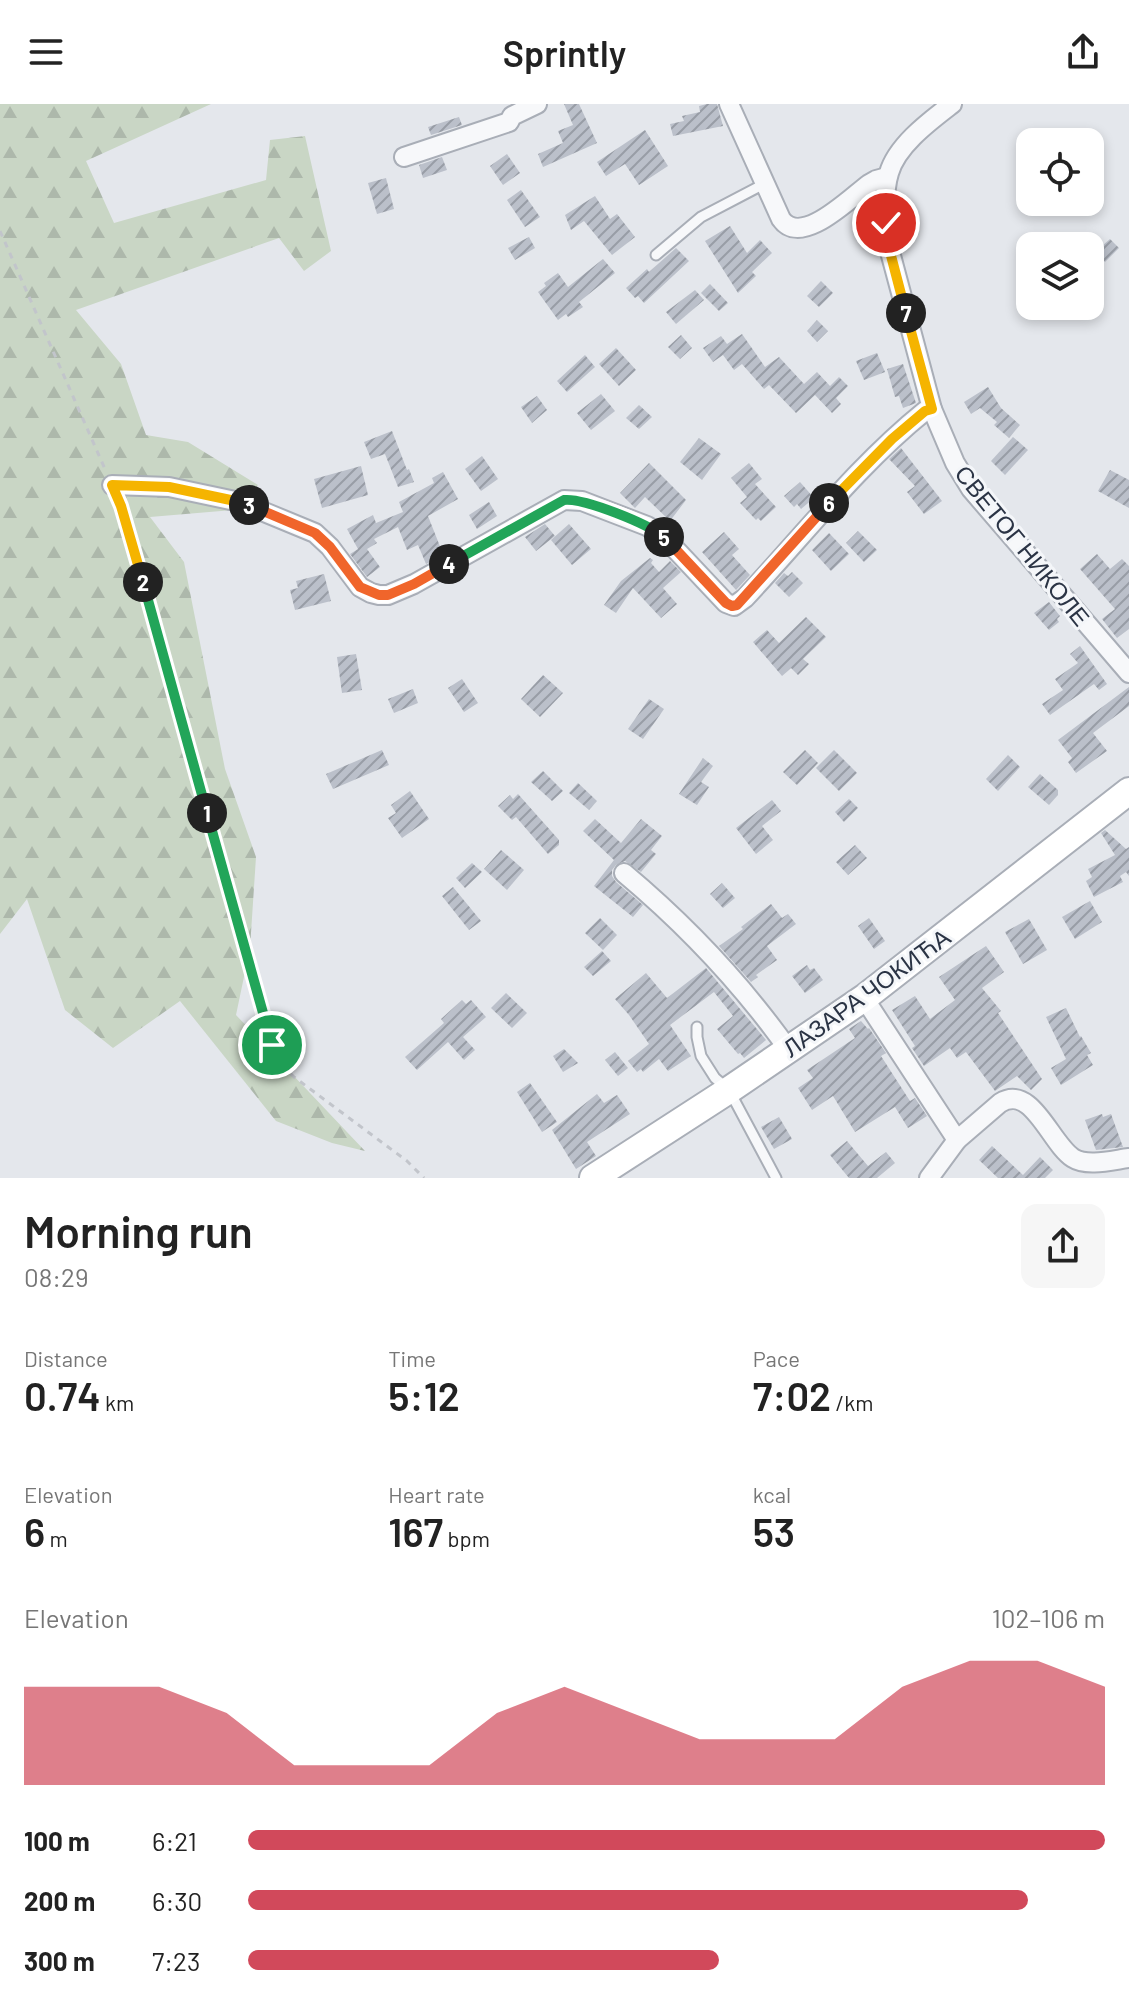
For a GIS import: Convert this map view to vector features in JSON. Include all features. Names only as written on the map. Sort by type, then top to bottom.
[{"type":"street","points":[[404,157],[509,122],[507,110],[537,104]]},
{"type":"street","points":[[729,104],[785,224],[800,229],[818,223],[869,184],[887,177],[903,149],[922,128],[952,104]]},
{"type":"street","name":"СВЕТОГ НИКОЛЕ","points":[[887,177],[889,248],[942,437],[971,489],[1129,673]]},
{"type":"street","points":[[112,485],[169,487],[252,506],[315,533],[330,547],[360,587],[379,595],[388,595],[414,584],[564,500],[578,500],[647,526],[662,535],[726,603],[734,606],[745,598],[832,500],[892,439],[925,411],[932,409]]},
{"type":"street","name":"ЛАЗАРА ЧОКИЋА","points":[[593,1178],[864,998],[1129,791]]},
{"type":"street","points":[[624,873],[733,978],[788,1049]]},
{"type":"street","points":[[864,998],[957,1140]]},
{"type":"street","points":[[929,1178],[957,1140],[1010,1098],[1027,1104],[1072,1157],[1089,1162],[1129,1158]]},
{"type":"lane","points":[[656,255],[701,217],[766,183]]},
{"type":"lane","points":[[697,1027],[701,1056],[715,1078],[729,1090],[776,1178]]},
{"type":"path","points":[[0,231],[121,506],[278,1059],[294,1077],[407,1161],[424,1178]]},
{"type":"green space","points":[[0,104],[211,104],[86,161],[114,223],[266,180],[270,140],[305,136],[331,251],[304,271],[279,238],[76,310],[121,364],[146,435],[188,442],[258,485],[233,510],[150,517],[184,562],[225,769],[256,857],[250,948],[236,1015],[365,1151],[332,1143],[276,1121],[180,1001],[113,1048],[65,1010],[27,899],[0,934]]},
{"type":"building","points":[[564,104],[579,104],[597,143],[543,167],[538,154],[563,143],[558,131],[573,125]]},
{"type":"building","points":[[717,104],[723,126],[673,136],[670,124],[684,121],[682,116],[700,112],[699,106]]},
{"type":"building","points":[[459,117],[462,125],[431,135],[428,127]]},
{"type":"building","points":[[645,130],[668,166],[639,185],[625,164],[606,176],[597,162]]},
{"type":"building","points":[[507,154],[520,173],[503,185],[490,166]]},
{"type":"building","points":[[442,157],[447,170],[423,178],[419,165]]},
{"type":"building","points":[[386,178],[394,209],[377,214],[368,183]]},
{"type":"building","points":[[521,190],[540,217],[525,227],[507,200]]},
{"type":"building","points":[[595,196],[610,219],[617,214],[635,237],[612,255],[584,221],[571,230],[565,215]]},
{"type":"building","points":[[730,226],[747,253],[760,240],[772,253],[752,272],[756,276],[738,293],[705,241]]},
{"type":"building","points":[[529,237],[535,248],[515,260],[508,248]]},
{"type":"building","points":[[1110,239],[1119,248],[1105,262],[1104,261],[1104,244]]},
{"type":"building","points":[[676,248],[689,261],[644,303],[638,296],[635,298],[626,288]]},
{"type":"building","points":[[603,259],[615,273],[579,302],[583,307],[558,320],[538,292],[546,286],[544,283],[558,273],[568,287]]},
{"type":"building","points":[[821,281],[833,293],[819,307],[807,296]]},
{"type":"building","points":[[710,284],[728,303],[719,311],[701,293]]},
{"type":"building","points":[[695,290],[704,300],[676,324],[666,312]]},
{"type":"building","points":[[817,320],[828,331],[817,342],[807,331]]},
{"type":"building","points":[[742,334],[765,367],[779,357],[804,384],[817,372],[830,386],[839,377],[848,386],[836,398],[841,404],[832,413],[815,395],[796,413],[769,385],[764,389],[742,364],[734,370],[723,355],[713,362],[703,348],[721,336],[727,344]]},
{"type":"building","points":[[681,335],[692,348],[680,359],[668,347]]},
{"type":"building","points":[[616,348],[636,370],[619,386],[599,364]]},
{"type":"building","points":[[877,353],[885,372],[864,380],[856,361]]},
{"type":"building","points":[[585,355],[595,367],[567,392],[557,381]]},
{"type":"building","points":[[903,364],[916,403],[903,408],[899,396],[895,397],[887,369]]},
{"type":"building","points":[[988,387],[1001,408],[1020,425],[1009,438],[994,425],[997,422],[980,408],[971,414],[964,402]]},
{"type":"building","points":[[601,394],[615,411],[591,430],[577,413]]},
{"type":"building","points":[[537,396],[547,410],[532,423],[521,407]]},
{"type":"building","points":[[639,405],[652,417],[639,429],[626,418]]},
{"type":"building","points":[[392,431],[414,482],[398,487],[385,454],[371,459],[364,442]]},
{"type":"building","points":[[1013,437],[1028,450],[1005,475],[991,461]]},
{"type":"building","points":[[699,438],[721,454],[702,480],[680,462]]},
{"type":"building","points":[[901,448],[942,501],[924,514],[907,492],[915,486],[889,459]]},
{"type":"building","points":[[482,456],[498,479],[481,491],[465,469]]},
{"type":"building","points":[[649,463],[686,500],[670,521],[645,497],[635,508],[620,493]]},
{"type":"building","points":[[749,463],[762,479],[755,484],[776,507],[761,521],[756,520],[740,503],[747,497],[731,478]]},
{"type":"building","points":[[361,466],[368,495],[322,508],[314,479]]},
{"type":"building","points":[[1110,470],[1129,480],[1129,508],[1098,491]]},
{"type":"building","points":[[443,472],[458,499],[428,516],[443,554],[426,564],[418,545],[407,550],[398,527],[374,539],[377,543],[367,549],[380,567],[367,577],[350,554],[358,549],[347,529],[373,515],[376,523],[403,512],[399,502],[434,483],[432,478]]},
{"type":"building","points":[[800,482],[814,498],[801,509],[797,504],[794,507],[784,496]]},
{"type":"building","points":[[489,502],[497,516],[477,529],[469,515]]},
{"type":"building","points":[[545,524],[555,536],[536,551],[525,537]]},
{"type":"building","points":[[569,524],[591,549],[572,565],[551,540]]},
{"type":"building","points":[[858,531],[877,550],[864,562],[846,543]]},
{"type":"building","points":[[724,532],[739,549],[732,555],[750,575],[736,590],[702,552]]},
{"type":"building","points":[[829,533],[849,554],[831,571],[812,550]]},
{"type":"building","points":[[1097,554],[1110,569],[1122,559],[1129,566],[1129,629],[1117,638],[1102,619],[1115,609],[1080,569]]},
{"type":"building","points":[[650,558],[659,572],[670,561],[681,572],[663,588],[677,604],[661,618],[633,588],[616,613],[604,605],[621,581]]},
{"type":"building","points":[[792,572],[803,583],[789,597],[775,583],[784,573],[788,576]]},
{"type":"building","points":[[324,574],[331,601],[295,610],[290,590],[298,588],[296,581]]},
{"type":"building","points":[[1049,602],[1060,616],[1057,619],[1059,622],[1049,630],[1034,613]]},
{"type":"building","points":[[806,617],[826,637],[803,659],[809,664],[798,675],[791,668],[782,676],[753,642],[767,630],[779,643]]},
{"type":"building","points":[[1080,646],[1107,684],[1099,690],[1094,684],[1050,715],[1042,704],[1063,690],[1055,679],[1078,663],[1070,654]]},
{"type":"building","points":[[356,654],[362,690],[342,693],[337,657]]},
{"type":"building","points":[[543,675],[563,693],[540,717],[521,699]]},
{"type":"building","points":[[462,679],[478,703],[464,712],[448,688]]},
{"type":"building","points":[[1129,687],[1129,706],[1093,733],[1107,751],[1076,773],[1068,762],[1072,758],[1058,740]]},
{"type":"building","points":[[413,689],[418,703],[394,713],[388,699]]},
{"type":"building","points":[[649,699],[664,709],[643,739],[628,729]]},
{"type":"building","points":[[382,750],[389,765],[333,789],[326,774]]},
{"type":"building","points":[[805,750],[818,763],[797,785],[783,772]]},
{"type":"building","points":[[834,750],[857,773],[839,791],[816,768]]},
{"type":"building","points":[[1008,755],[1020,767],[998,791],[986,779]]},
{"type":"building","points":[[703,758],[713,766],[701,782],[709,787],[697,805],[679,794]]},
{"type":"building","points":[[543,771],[563,791],[552,801],[531,782]]},
{"type":"building","points":[[1040,774],[1058,790],[1058,795],[1049,805],[1028,787]]},
{"type":"building","points":[[578,783],[597,801],[589,810],[569,793]]},
{"type":"building","points":[[410,791],[429,819],[402,838],[388,818],[396,813],[391,805]]},
{"type":"building","points":[[518,794],[559,840],[559,845],[548,854],[516,817],[512,820],[498,806],[510,795],[513,799]]},
{"type":"building","points":[[849,799],[858,808],[844,822],[835,812]]},
{"type":"building","points":[[772,800],[781,811],[762,826],[773,840],[756,854],[736,828]]},
{"type":"building","points":[[595,819],[621,843],[641,819],[662,836],[651,850],[656,854],[641,872],[625,861],[612,870],[616,882],[643,905],[633,917],[594,886],[614,860],[583,831]]},
{"type":"building","points":[[1105,830],[1126,849],[1129,847],[1129,876],[1126,872],[1120,876],[1123,882],[1094,897],[1086,881],[1092,877],[1088,869],[1115,855],[1101,833]]},
{"type":"building","points":[[855,845],[867,858],[848,875],[836,862]]},
{"type":"building","points":[[501,850],[524,870],[507,890],[484,869]]},
{"type":"building","points":[[472,863],[482,872],[465,888],[456,878]]},
{"type":"building","points":[[722,883],[735,898],[723,908],[710,894]]},
{"type":"building","points":[[453,887],[481,921],[469,930],[442,896]]},
{"type":"building","points":[[1090,901],[1102,922],[1075,939],[1062,917]]},
{"type":"building","points":[[771,904],[782,918],[788,914],[796,924],[767,946],[777,960],[751,982],[719,946]]},
{"type":"building","points":[[600,918],[617,935],[603,950],[585,933]]},
{"type":"building","points":[[869,918],[885,941],[874,949],[858,926]]},
{"type":"building","points":[[1029,919],[1047,950],[1023,964],[1005,932]]},
{"type":"building","points":[[986,946],[1004,972],[982,988],[1001,1011],[998,1013],[1042,1079],[1031,1090],[1017,1076],[995,1091],[966,1052],[957,1058],[950,1048],[924,1066],[892,1010],[915,996],[930,1019],[955,1000],[939,977]]},
{"type":"building","points":[[602,951],[611,961],[593,976],[584,967]]},
{"type":"building","points":[[807,965],[810,970],[814,968],[823,980],[805,993],[792,976]]},
{"type":"building","points":[[706,968],[766,1040],[744,1058],[738,1054],[717,1029],[733,1016],[714,992],[670,1025],[691,1056],[668,1071],[659,1059],[643,1072],[641,1069],[637,1072],[628,1061],[649,1044],[615,999],[646,973],[667,998]]},
{"type":"building","points":[[506,993],[527,1013],[512,1028],[491,1008]]},
{"type":"building","points":[[462,1000],[466,1004],[471,1000],[486,1017],[463,1037],[475,1050],[464,1060],[448,1042],[417,1070],[405,1057],[444,1023],[441,1019]]},
{"type":"building","points":[[1066,1008],[1091,1053],[1087,1055],[1093,1065],[1061,1085],[1051,1068],[1066,1059],[1046,1017]]},
{"type":"building","points":[[861,1021],[886,1053],[881,1056],[910,1101],[915,1098],[927,1116],[908,1128],[895,1107],[855,1132],[833,1096],[812,1110],[798,1088],[813,1078],[807,1070],[855,1038],[849,1029]]},
{"type":"building","points":[[564,1049],[578,1063],[563,1072],[553,1056]]},
{"type":"building","points":[[615,1052],[628,1068],[618,1076],[605,1060]]},
{"type":"building","points":[[530,1083],[557,1122],[542,1132],[517,1092]]},
{"type":"building","points":[[597,1094],[604,1103],[617,1095],[630,1114],[587,1142],[596,1156],[576,1169],[552,1130]]},
{"type":"building","points":[[1102,1114],[1103,1117],[1111,1114],[1123,1147],[1096,1150],[1085,1120]]},
{"type":"building","points":[[779,1117],[792,1139],[774,1149],[761,1127]]},
{"type":"building","points":[[847,1141],[868,1166],[886,1152],[895,1163],[877,1178],[849,1178],[830,1155]]},
{"type":"building","points":[[992,1146],[1023,1175],[1040,1157],[1053,1170],[1045,1178],[998,1178],[979,1160]]},
{"type":"route","points":[[272,1045],[121,506],[112,485],[169,487],[240,502],[315,533],[330,547],[360,587],[379,595],[388,595],[414,584],[564,500],[578,500],[647,526],[662,535],[726,603],[737,605],[892,439],[925,411],[932,409],[898,287],[886,223]]}]
